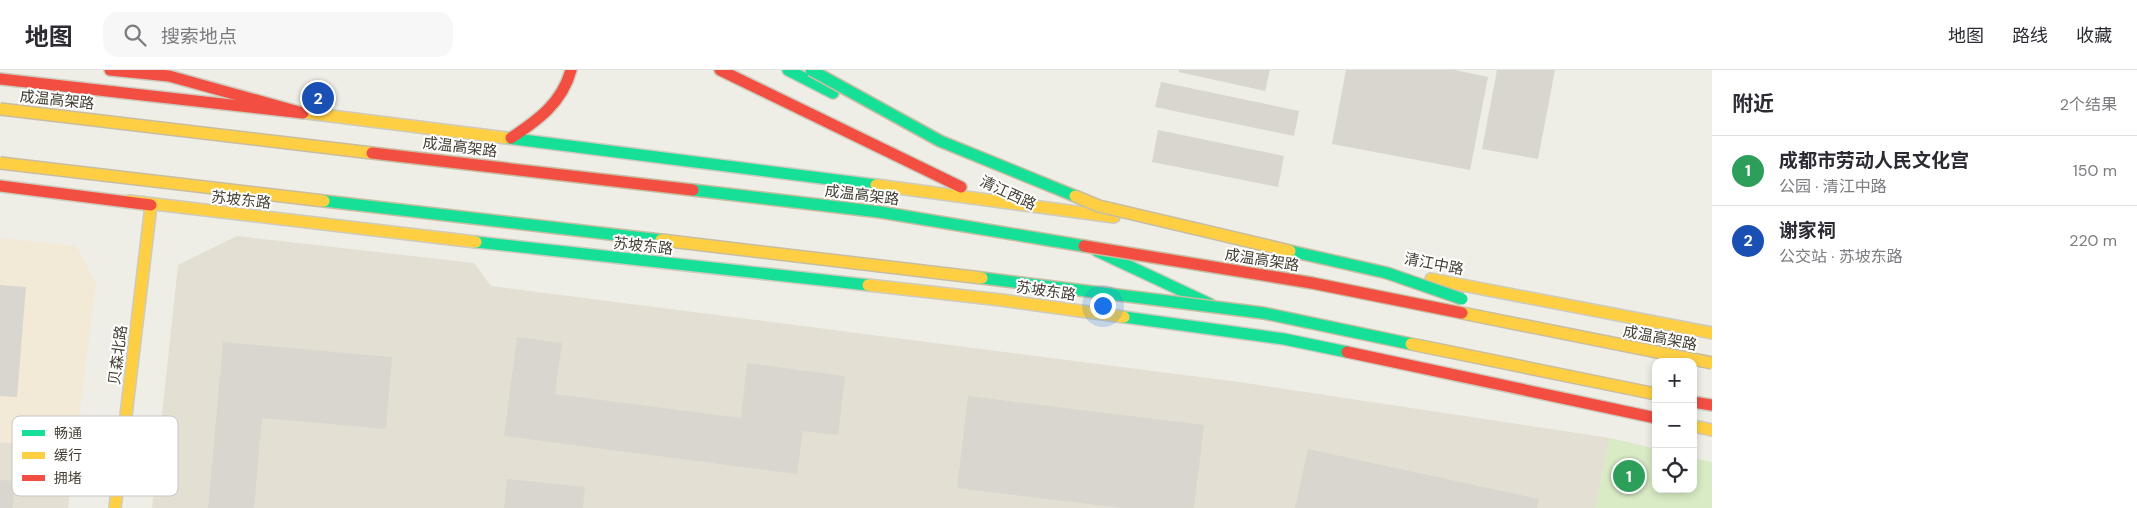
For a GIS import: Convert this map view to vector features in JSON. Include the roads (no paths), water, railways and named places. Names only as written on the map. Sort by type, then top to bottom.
[{"type":"main road","points":[[110,70],[169,76],[303,113]]},
{"type":"main road","points":[[511,138],[546,115],[569,81],[571,70]]},
{"type":"main road","name":"清江西路","points":[[720,70],[819,120],[1028,219]]},
{"type":"main road","name":"清江西路","points":[[788,70],[917,136],[992,167],[1151,223]]},
{"type":"main road","points":[[811,70],[940,141],[1100,206],[1235,240],[1387,273],[1553,332]]},
{"type":"main road","points":[[0,78],[511,138],[984,198],[1151,223]]},
{"type":"main road","name":"成温高架路","points":[[0,109],[880,212],[1312,284],[1712,363]]},
{"type":"main road","points":[[0,163],[854,262],[1263,313],[1652,393]]},
{"type":"main road","name":"苏坡东路","points":[[0,176],[151,205],[1001,300],[1284,339]]},
{"type":"main road","points":[[0,186],[151,205]]},
{"type":"main road","name":"贝森北路","points":[[126,416],[151,205]]},
{"type":"main road","name":"清江中路","points":[[1151,223],[1712,333]]},
{"type":"main road","name":"清江西路","points":[[1045,227],[1284,339]]},
{"type":"main road","points":[[1284,339],[1652,417]]},
{"type":"main road","points":[[1697,403],[1712,406]]},
{"type":"main road","points":[[1697,427],[1712,430]]},
{"type":"place","name":"谢家祠","points":[[318,98]]},
{"type":"place","name":"成都市劳动人民文化宫","points":[[1629,476]]}]
